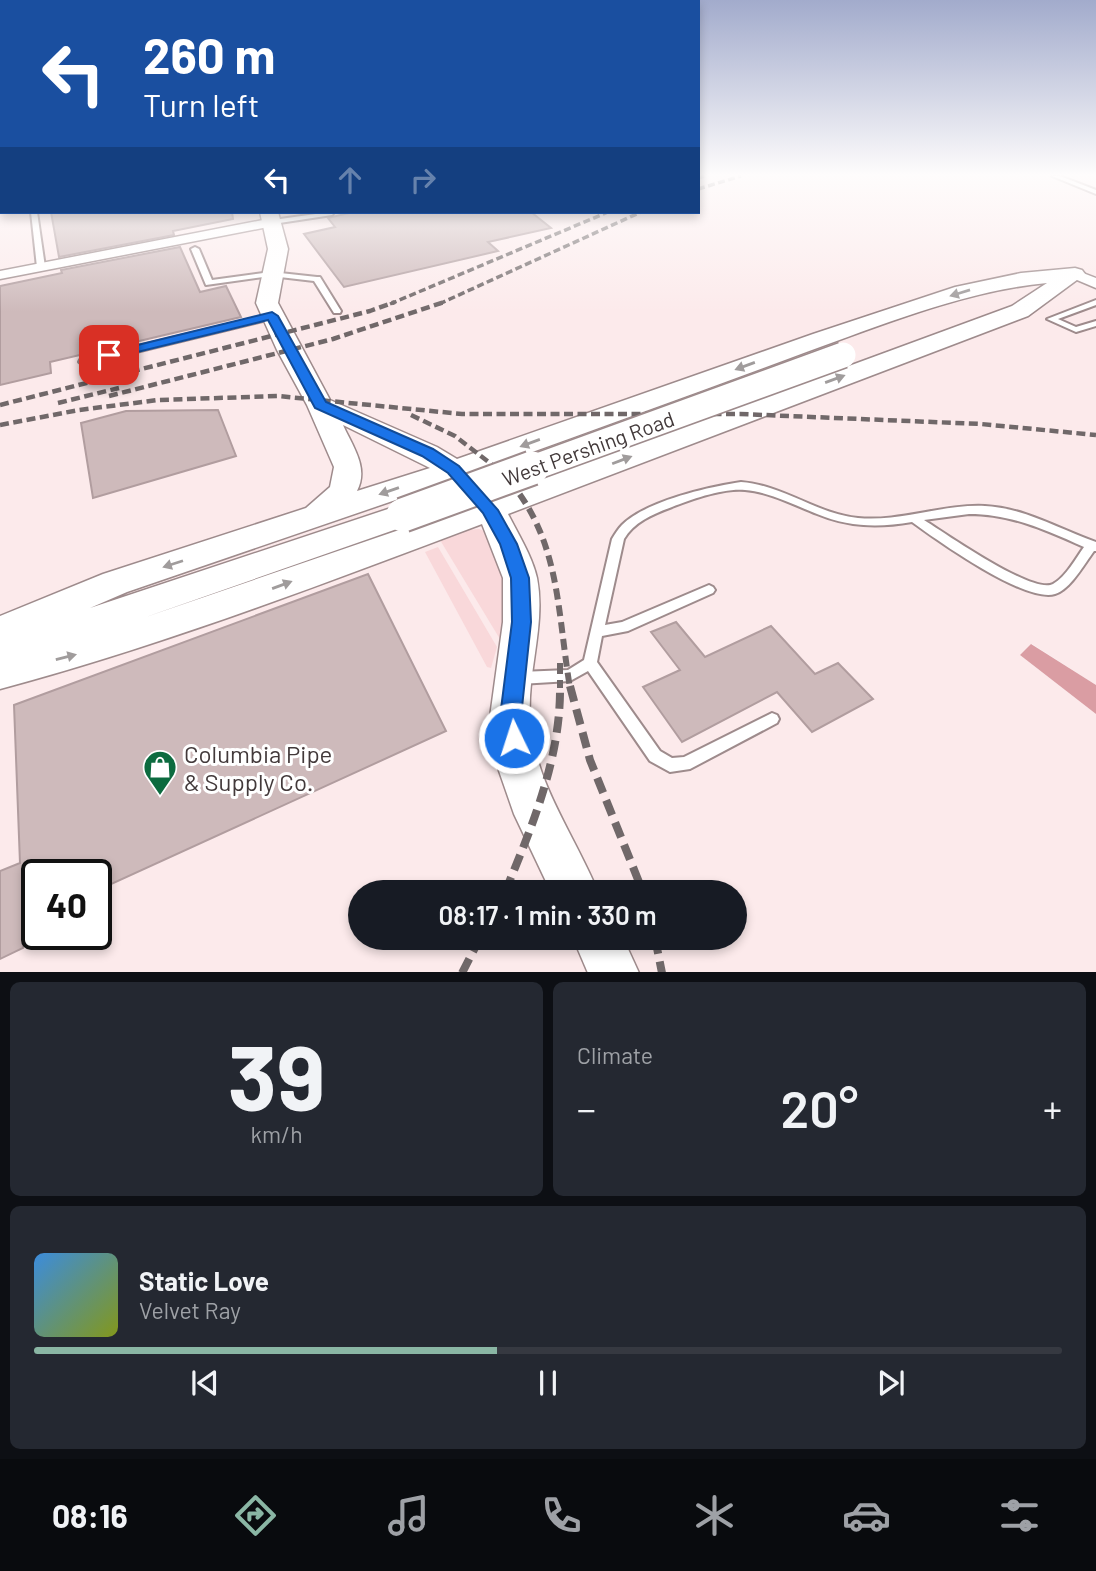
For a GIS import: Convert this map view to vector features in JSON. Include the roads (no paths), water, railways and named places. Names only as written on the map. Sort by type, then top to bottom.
[{"type":"main road","points":[[272,221],[278,249],[267,303],[320,405],[348,467],[349,478],[343,492],[332,505],[309,518]]},
{"type":"main road","points":[[0,631],[115,583],[454,470],[821,339],[962,292],[1021,279],[1089,274]]},
{"type":"main road","points":[[0,673],[81,653],[169,626],[490,510],[1020,311],[1089,274]]},
{"type":"main road","name":"West Pershing Road","points":[[0,653],[403,515],[843,355],[1089,274]]},
{"type":"main road","points":[[320,405],[427,453],[454,470],[490,510],[509,544],[520,578],[522,622],[510,717],[519,768],[537,814],[569,880]]},
{"type":"main road","points":[[603,950],[614,972]]},
{"type":"street","points":[[0,275],[251,221]]},
{"type":"lane","points":[[35,221],[41,267]]},
{"type":"lane","points":[[195,249],[209,283],[271,274],[317,279],[337,312]]},
{"type":"lane","points":[[1096,302],[1051,319],[1076,330],[1096,323]]},
{"type":"lane","points":[[83,362],[272,316]]},
{"type":"lane","points":[[772,719],[685,764],[670,765],[655,756],[590,663],[620,532],[646,511],[742,486],[765,490],[848,520],[916,520],[959,512],[992,511],[1031,521],[1094,546],[1058,588],[1040,593],[1016,582],[916,520]]},
{"type":"lane","points":[[596,632],[624,627],[709,590]]},
{"type":"lane","points":[[514,678],[570,675],[590,663]]},
{"type":"railway","points":[[393,303],[586,221]]},
{"type":"railway","points":[[442,303],[620,221]]},
{"type":"railway","points":[[0,405],[370,311],[393,303]]},
{"type":"railway","points":[[109,396],[333,339],[442,303]]},
{"type":"railway","points":[[58,403],[119,388]]},
{"type":"railway","points":[[0,425],[79,410],[158,400],[278,396],[462,414],[740,414],[981,424],[1096,435]]},
{"type":"railway","points":[[411,415],[455,436],[499,470]]},
{"type":"railway","points":[[498,468],[519,493],[545,544],[558,599],[570,688]]},
{"type":"railway","points":[[560,663],[560,686]]},
{"type":"railway","points":[[510,880],[535,817],[550,766],[556,739],[560,686]]},
{"type":"railway","points":[[570,686],[590,760],[638,880]]},
{"type":"railway","points":[[463,972],[474,950]]},
{"type":"railway","points":[[657,950],[662,972]]},
{"type":"place","name":"Columbia Pipe & Supply Co.","points":[[160,797]]}]
